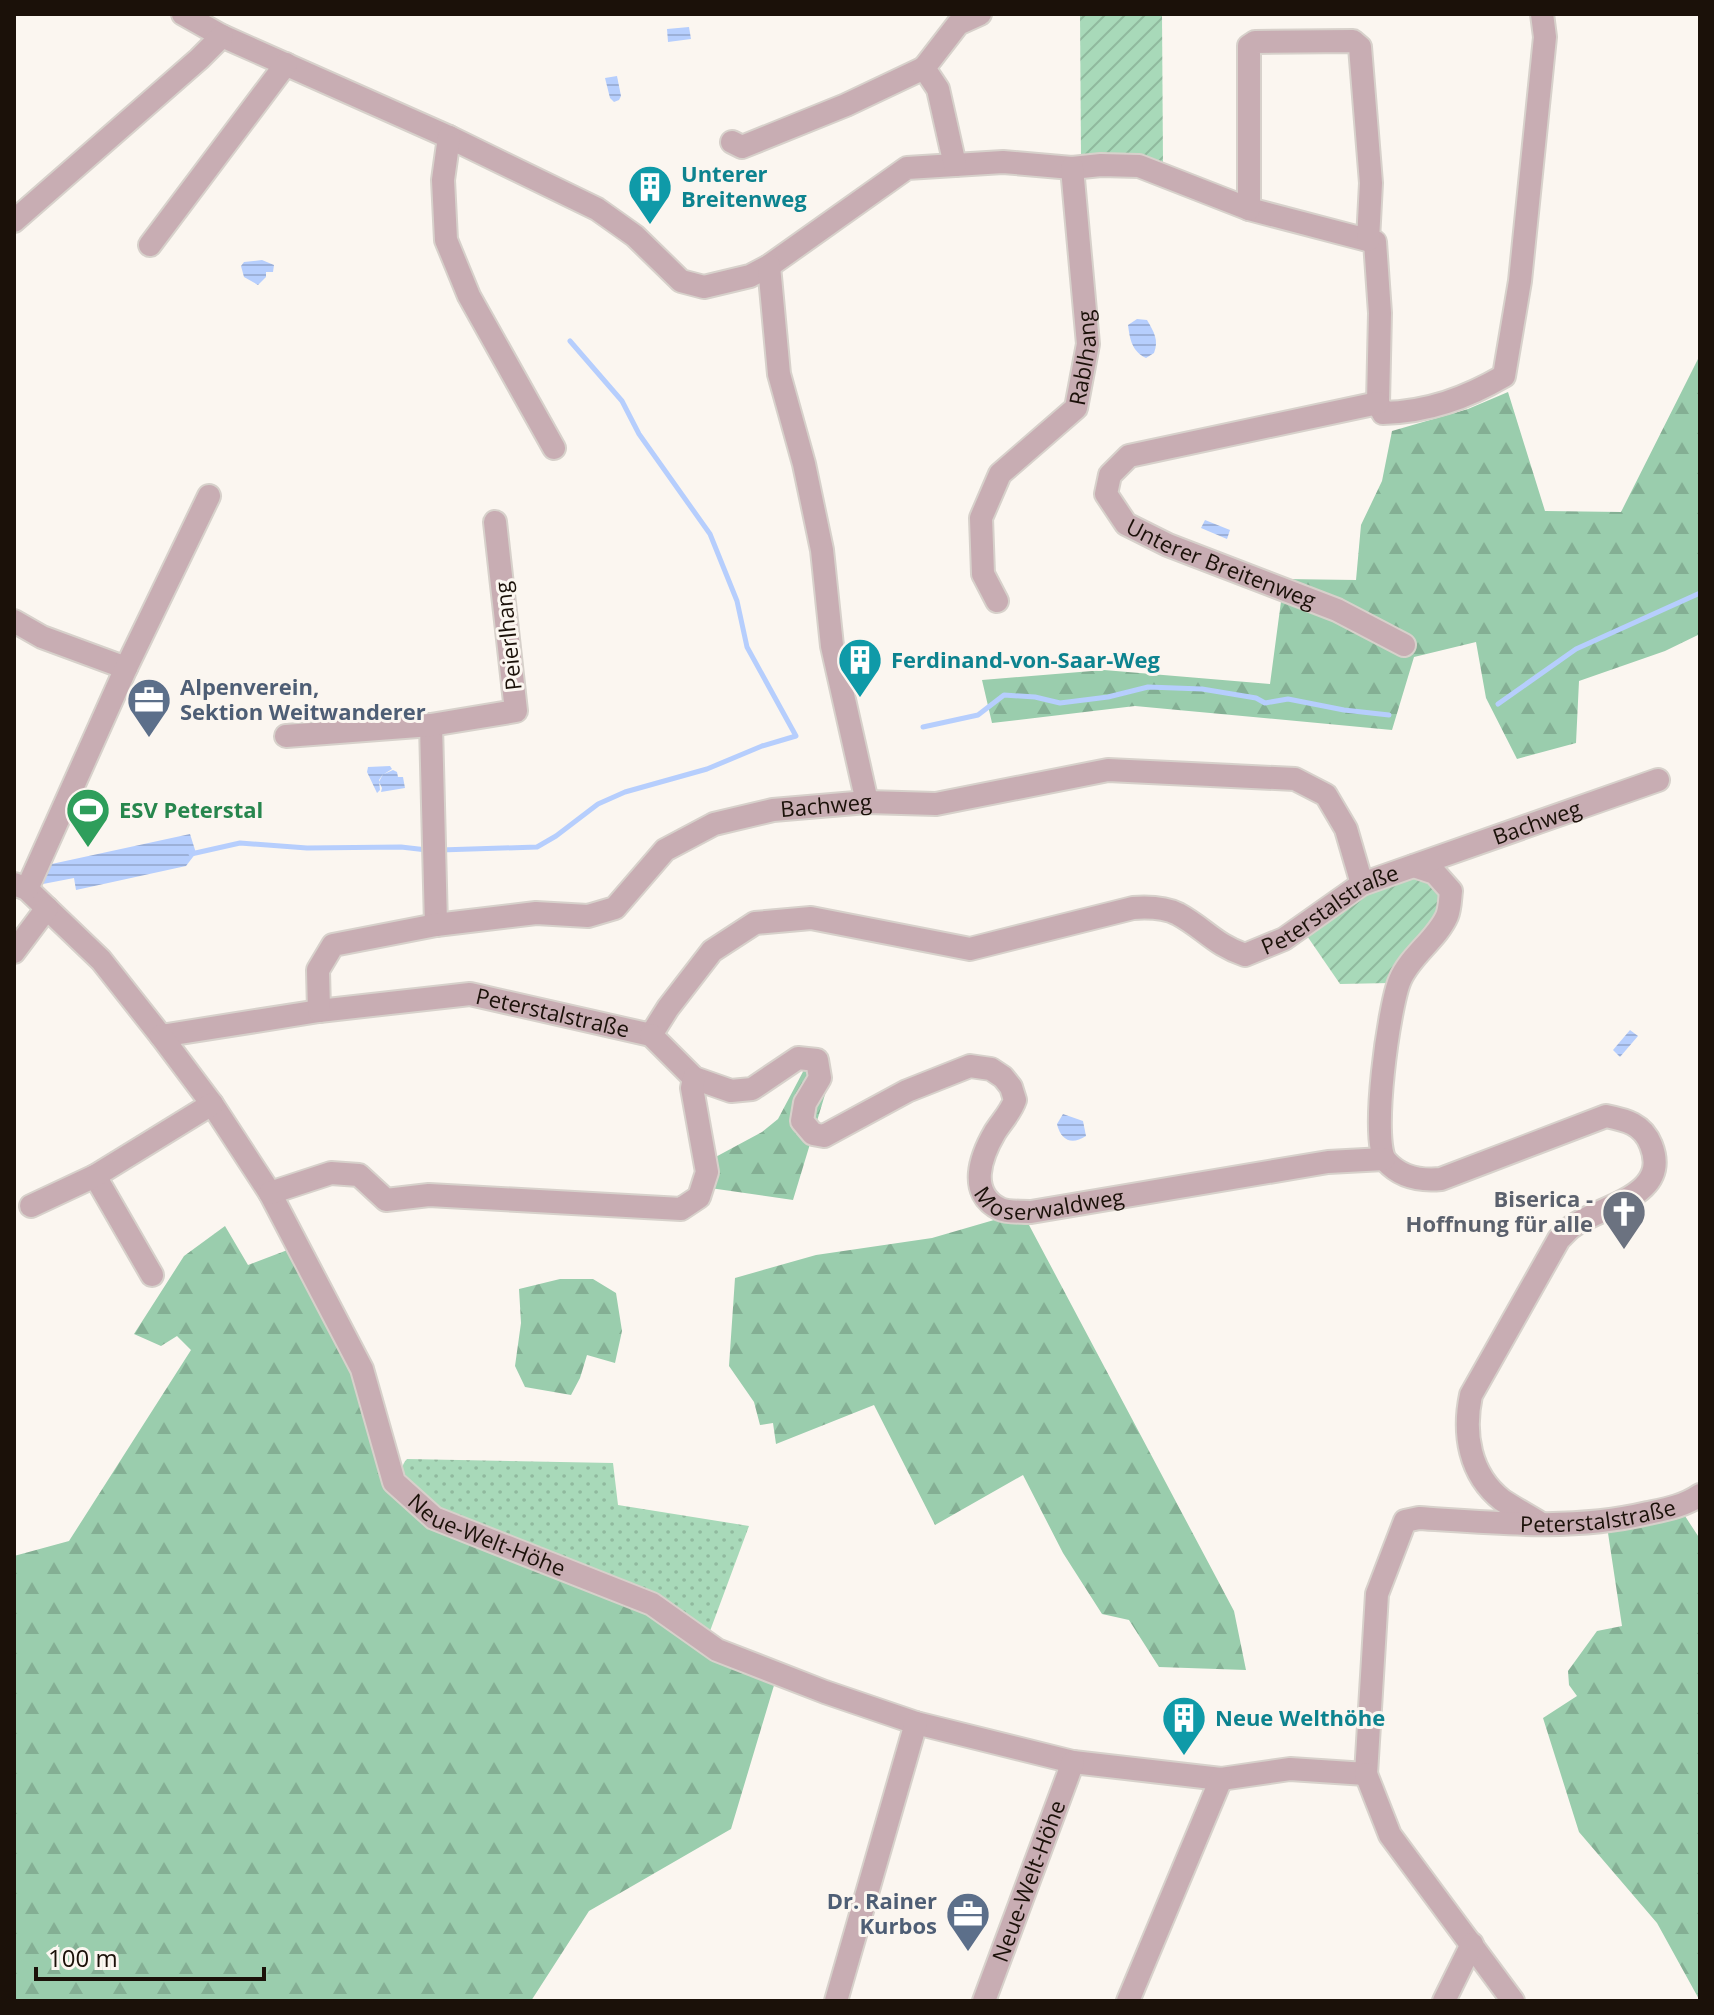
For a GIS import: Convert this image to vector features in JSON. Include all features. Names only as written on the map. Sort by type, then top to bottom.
[{"type":"street","points":[[183,14],[222,36],[449,137],[597,209],[635,236],[681,281],[704,287],[750,276],[769,266],[907,168],[1003,162],[1072,168],[1139,166],[1249,209],[1375,242],[1380,313],[1378,403]]},
{"type":"street","points":[[732,142],[742,147],[846,105],[924,68],[958,24],[980,14]]},
{"type":"street","name":"Unterer Breitenweg","points":[[1404,645],[1337,610],[1168,545],[1126,524],[1106,494],[1110,475],[1129,456],[1378,403],[1383,413],[1412,413],[1472,395],[1504,376],[1520,281],[1545,37],[1542,14]]},
{"type":"street","points":[[14,221],[222,36]]},
{"type":"street","points":[[1249,209],[1251,43],[1353,41],[1360,47],[1371,183],[1368,240]]},
{"type":"street","points":[[150,245],[286,64]]},
{"type":"street","points":[[924,68],[938,89],[955,165]]},
{"type":"street","points":[[449,137],[443,180],[446,240],[469,296],[554,448]]},
{"type":"street","name":"Rablhang","points":[[997,601],[983,574],[981,518],[1000,474],[1076,408],[1088,344],[1072,168]]},
{"type":"street","points":[[769,266],[779,374],[804,464],[822,550],[832,646],[867,802]]},
{"type":"street","points":[[161,1036],[101,960],[21,887],[209,496]]},
{"type":"street","name":"Peierlhang","points":[[286,736],[431,725],[516,711],[495,522]]},
{"type":"street","points":[[14,621],[42,637],[126,668]]},
{"type":"street","points":[[431,725],[436,925]]},
{"type":"street","name":"Bachweg","points":[[319,1011],[318,970],[333,945],[436,925],[536,913],[588,916],[615,908],[665,850],[714,824],[773,810],[867,802],[936,804],[1108,770],[1295,779],[1326,795],[1346,829],[1362,884]]},
{"type":"street","name":"Bachweg","points":[[1414,866],[1658,780]]},
{"type":"street","name":"Peterstalstraße","points":[[161,1036],[319,1011],[470,994],[651,1035],[712,951],[755,923],[811,918],[970,949],[1133,908],[1153,907],[1176,913],[1223,948],[1245,955],[1284,939],[1362,884],[1414,866],[1435,873],[1451,891],[1447,916],[1400,979],[1386,1039],[1379,1138],[1384,1159],[1404,1175],[1424,1181],[1441,1179],[1606,1116],[1630,1121],[1645,1132],[1655,1157],[1651,1180],[1637,1194],[1572,1226],[1559,1239],[1471,1395],[1466,1419],[1474,1462],[1484,1480],[1500,1498],[1544,1526],[1613,1521],[1687,1503],[1700,1495]]},
{"type":"street","points":[[14,952],[47,908]]},
{"type":"street","name":"Moserwaldweg","points":[[651,1035],[694,1078],[731,1091],[752,1089],[798,1058],[817,1060],[820,1078],[805,1103],[802,1121],[813,1134],[819,1136],[833,1132],[907,1091],[962,1069],[979,1066],[991,1069],[1007,1082],[1015,1100],[994,1134],[978,1175],[987,1199],[1002,1211],[1031,1212],[1328,1162],[1384,1159]]},
{"type":"street","name":"Neue-Welt-Höhe","points":[[161,1036],[212,1104],[270,1193],[362,1369],[394,1482],[434,1518],[652,1604],[717,1650],[916,1723],[1073,1762],[1221,1779],[1290,1769],[1366,1774]]},
{"type":"street","points":[[270,1193],[331,1173],[359,1175],[386,1200],[429,1195],[681,1209],[699,1197],[707,1172],[692,1088],[694,1078]]},
{"type":"street","points":[[31,1206],[95,1176],[212,1104]]},
{"type":"street","points":[[95,1176],[152,1275]]},
{"type":"street","points":[[1512,2001],[1390,1835],[1366,1774],[1377,1594],[1405,1521],[1419,1518],[1544,1526]]},
{"type":"street","points":[[836,2001],[916,1723]]},
{"type":"street","name":"Neue-Welt-Höhe","points":[[984,2001],[1073,1762]]},
{"type":"street","points":[[1128,2001],[1221,1779]]},
{"type":"street","points":[[1444,2001],[1472,1944]]},
{"type":"green space","points":[[1080,14],[1162,14],[1163,164],[1081,158]]},
{"type":"green space","points":[[1700,355],[1700,634],[1665,651],[1579,681],[1576,743],[1517,759],[1486,698],[1476,642],[1414,657],[1392,730],[1135,706],[992,723],[982,680],[1104,670],[1270,684],[1284,579],[1356,580],[1361,525],[1382,481],[1392,431],[1468,409],[1508,392],[1545,511],[1621,512]]},
{"type":"green space","points":[[1414,876],[1434,882],[1444,896],[1443,909],[1391,983],[1340,984],[1305,933],[1370,886]]},
{"type":"green space","points":[[806,1066],[830,1078],[793,1200],[710,1188],[710,1160],[762,1132],[778,1119]]},
{"type":"green space","points":[[994,1220],[1029,1225],[1234,1611],[1246,1670],[1159,1667],[1129,1620],[1102,1614],[1063,1553],[1023,1475],[935,1525],[874,1405],[776,1444],[773,1423],[760,1425],[754,1402],[729,1366],[735,1278],[816,1255],[932,1238]]},
{"type":"green space","points":[[225,1226],[248,1265],[298,1246],[323,1293],[394,1482],[434,1518],[652,1604],[775,1682],[731,1829],[589,1911],[531,2001],[14,2001],[14,1556],[69,1541],[191,1350],[177,1336],[161,1346],[134,1334],[184,1256]]},
{"type":"green space","points":[[560,1279],[593,1279],[616,1293],[622,1331],[615,1363],[587,1355],[571,1395],[525,1387],[515,1366],[521,1323],[519,1289]]},
{"type":"green space","points":[[407,1459],[613,1463],[618,1505],[749,1526],[710,1631],[646,1596],[428,1505],[404,1477],[403,1465]]},
{"type":"green space","points":[[1685,1516],[1700,1539],[1700,2001],[1657,1923],[1579,1832],[1543,1718],[1577,1696],[1569,1685],[1568,1671],[1597,1631],[1622,1626],[1608,1533]]},
{"type":"water","points":[[689,27],[691,39],[668,42],[667,29]]},
{"type":"water","points":[[617,76],[621,96],[614,102],[605,78]]},
{"type":"water","points":[[262,260],[274,265],[273,272],[266,272],[266,277],[258,285],[244,277],[241,266],[244,262]]},
{"type":"water","points":[[1137,319],[1147,320],[1155,336],[1154,353],[1146,358],[1132,344],[1130,336],[1128,325]]},
{"type":"water","points":[[1205,520],[1230,530],[1227,539],[1201,528]]},
{"type":"water","points":[[390,766],[392,769],[384,774],[393,770],[397,772],[398,777],[403,777],[405,788],[381,792],[379,782],[380,790],[377,793],[367,772],[368,767]]},
{"type":"water","points":[[190,834],[196,853],[186,866],[76,890],[74,878],[43,884],[39,879],[47,865]]},
{"type":"water","points":[[1630,1030],[1638,1036],[1620,1057],[1613,1050]]},
{"type":"water","points":[[1063,1114],[1083,1121],[1086,1136],[1072,1141],[1064,1138],[1057,1124]]},
{"type":"waterway","points":[[440,850],[537,847],[598,804],[625,792],[707,769],[762,746],[796,736],[747,647],[737,601],[710,534],[639,434],[622,401],[570,341]]},
{"type":"waterway","points":[[1498,704],[1576,649],[1700,593]]},
{"type":"waterway","points":[[923,727],[978,715],[1004,695],[1035,697],[1060,703],[1108,697],[1148,687],[1202,689],[1256,698],[1265,703],[1288,699],[1389,715]]},
{"type":"waterway","points":[[191,854],[240,843],[307,848],[401,847],[427,850]]},
{"type":"place","name":"Unterer Breitenweg","points":[[650,226]]},
{"type":"place","name":"Ferdinand-von-Saar-Weg","points":[[860,699]]},
{"type":"place","name":"Alpenverein, Sektion Weitwanderer","points":[[149,739]]},
{"type":"place","name":"ESV Peterstal","points":[[88,849]]},
{"type":"place","name":"Biserica - Hoffnung für alle","points":[[1624,1251]]},
{"type":"place","name":"Neue Welthöhe","points":[[1184,1757]]},
{"type":"place","name":"Dr. Rainer Kurbos","points":[[968,1953]]}]
